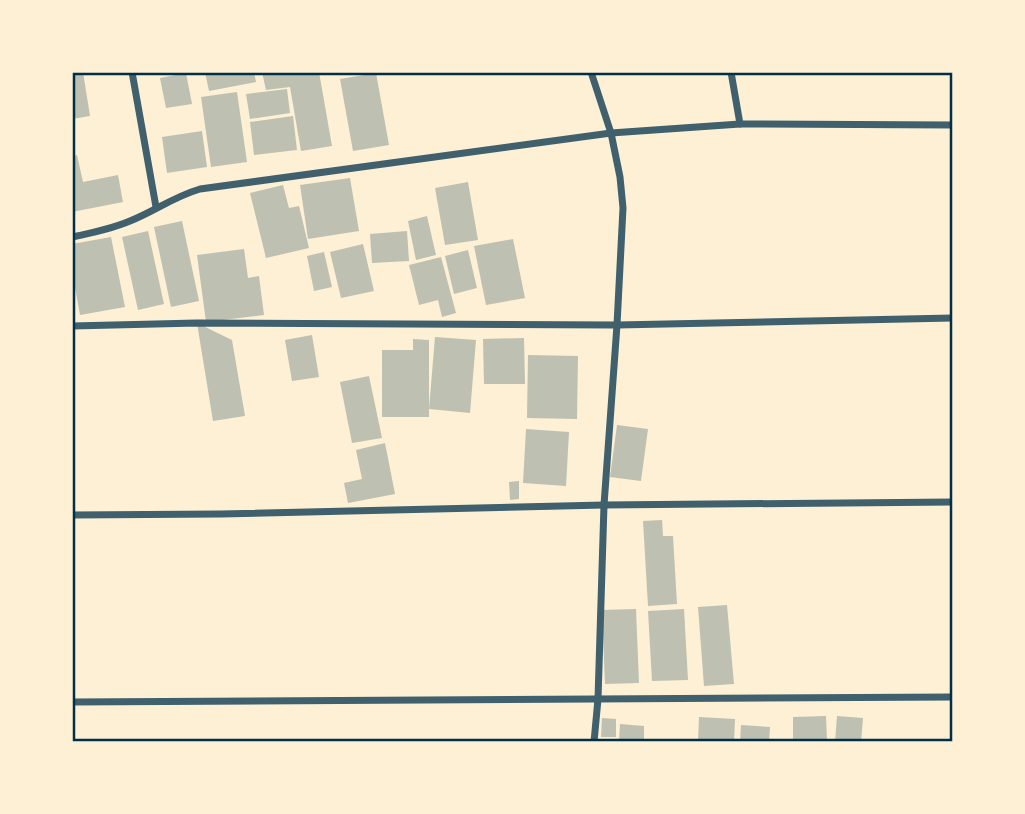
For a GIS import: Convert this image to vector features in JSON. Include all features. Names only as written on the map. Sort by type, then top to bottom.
[{"type":"street","points":[[132,72],[156,207]]},
{"type":"street","points":[[591,72],[611,133],[623,208],[604,505],[598,699],[594,742]]},
{"type":"street","points":[[730,72],[740,124]]},
{"type":"street","points":[[72,237],[132,221],[156,207],[200,189],[611,133],[740,124],[953,125]]},
{"type":"street","points":[[72,326],[197,323],[617,326],[953,318]]},
{"type":"street","points":[[72,515],[604,505],[953,502]]},
{"type":"street","points":[[72,702],[953,697]]},
{"type":"building","points":[[72,72],[83,72],[90,116],[72,119]]},
{"type":"building","points":[[205,72],[254,72],[256,82],[209,91]]},
{"type":"building","points":[[262,72],[319,72],[332,146],[301,151],[290,87],[266,90]]},
{"type":"building","points":[[186,73],[192,104],[166,108],[160,78]]},
{"type":"building","points":[[376,73],[389,145],[353,151],[340,79]]},
{"type":"building","points":[[287,89],[290,113],[250,119],[246,94]]},
{"type":"building","points":[[237,92],[247,162],[211,167],[201,97]]},
{"type":"building","points":[[293,116],[297,150],[254,155],[250,122]]},
{"type":"building","points":[[202,131],[207,167],[167,173],[162,137]]},
{"type":"building","points":[[77,155],[83,182],[118,175],[123,202],[72,212],[72,157]]},
{"type":"building","points":[[350,178],[359,231],[308,239],[300,185]]},
{"type":"building","points":[[468,182],[478,240],[445,245],[435,188]]},
{"type":"building","points":[[283,185],[289,208],[299,206],[309,248],[266,258],[250,193]]},
{"type":"building","points":[[427,216],[436,255],[416,260],[408,221]]},
{"type":"building","points":[[182,221],[199,301],[171,307],[154,227]]},
{"type":"building","points":[[148,231],[164,304],[138,310],[122,237]]},
{"type":"building","points":[[407,231],[409,261],[372,263],[370,234]]},
{"type":"building","points":[[111,237],[125,307],[80,315],[72,271],[72,244]]},
{"type":"building","points":[[513,239],[525,298],[486,305],[474,246]]},
{"type":"building","points":[[363,244],[374,291],[341,298],[330,252]]},
{"type":"building","points":[[244,249],[248,278],[259,276],[264,315],[206,322],[197,255]]},
{"type":"building","points":[[468,250],[477,288],[454,294],[445,256]]},
{"type":"building","points":[[324,252],[332,287],[314,291],[307,256]]},
{"type":"building","points":[[441,257],[456,313],[442,317],[438,300],[419,305],[409,265]]},
{"type":"building","points":[[197,323],[232,340],[245,416],[213,421]]},
{"type":"building","points":[[312,335],[319,377],[292,381],[285,340]]},
{"type":"building","points":[[435,337],[476,340],[470,413],[429,409]]},
{"type":"building","points":[[524,338],[525,384],[484,384],[483,339]]},
{"type":"building","points":[[413,339],[429,340],[429,417],[382,417],[382,350],[413,350]]},
{"type":"building","points":[[528,355],[578,356],[577,419],[527,418]]},
{"type":"building","points":[[369,376],[382,438],[352,443],[340,382]]},
{"type":"building","points":[[617,425],[648,429],[641,481],[610,477]]},
{"type":"building","points":[[526,429],[569,432],[566,486],[523,483]]},
{"type":"building","points":[[385,443],[395,494],[348,503],[344,483],[362,479],[356,450]]},
{"type":"building","points":[[519,481],[519,499],[510,500],[509,482]]},
{"type":"building","points":[[662,520],[663,536],[673,536],[677,604],[648,606],[643,521]]},
{"type":"building","points":[[727,605],[734,684],[704,686],[698,607]]},
{"type":"building","points":[[636,609],[639,683],[605,684],[602,610]]},
{"type":"building","points":[[684,609],[688,680],[652,681],[648,611]]},
{"type":"building","points":[[826,716],[827,742],[793,742],[793,717]]},
{"type":"building","points":[[837,716],[863,718],[861,742],[835,742]]},
{"type":"building","points":[[699,717],[735,719],[734,742],[698,742]]},
{"type":"building","points":[[602,718],[616,719],[616,737],[601,737]]},
{"type":"building","points":[[620,724],[644,726],[644,742],[619,742]]},
{"type":"building","points":[[741,725],[770,727],[769,742],[740,742]]}]
